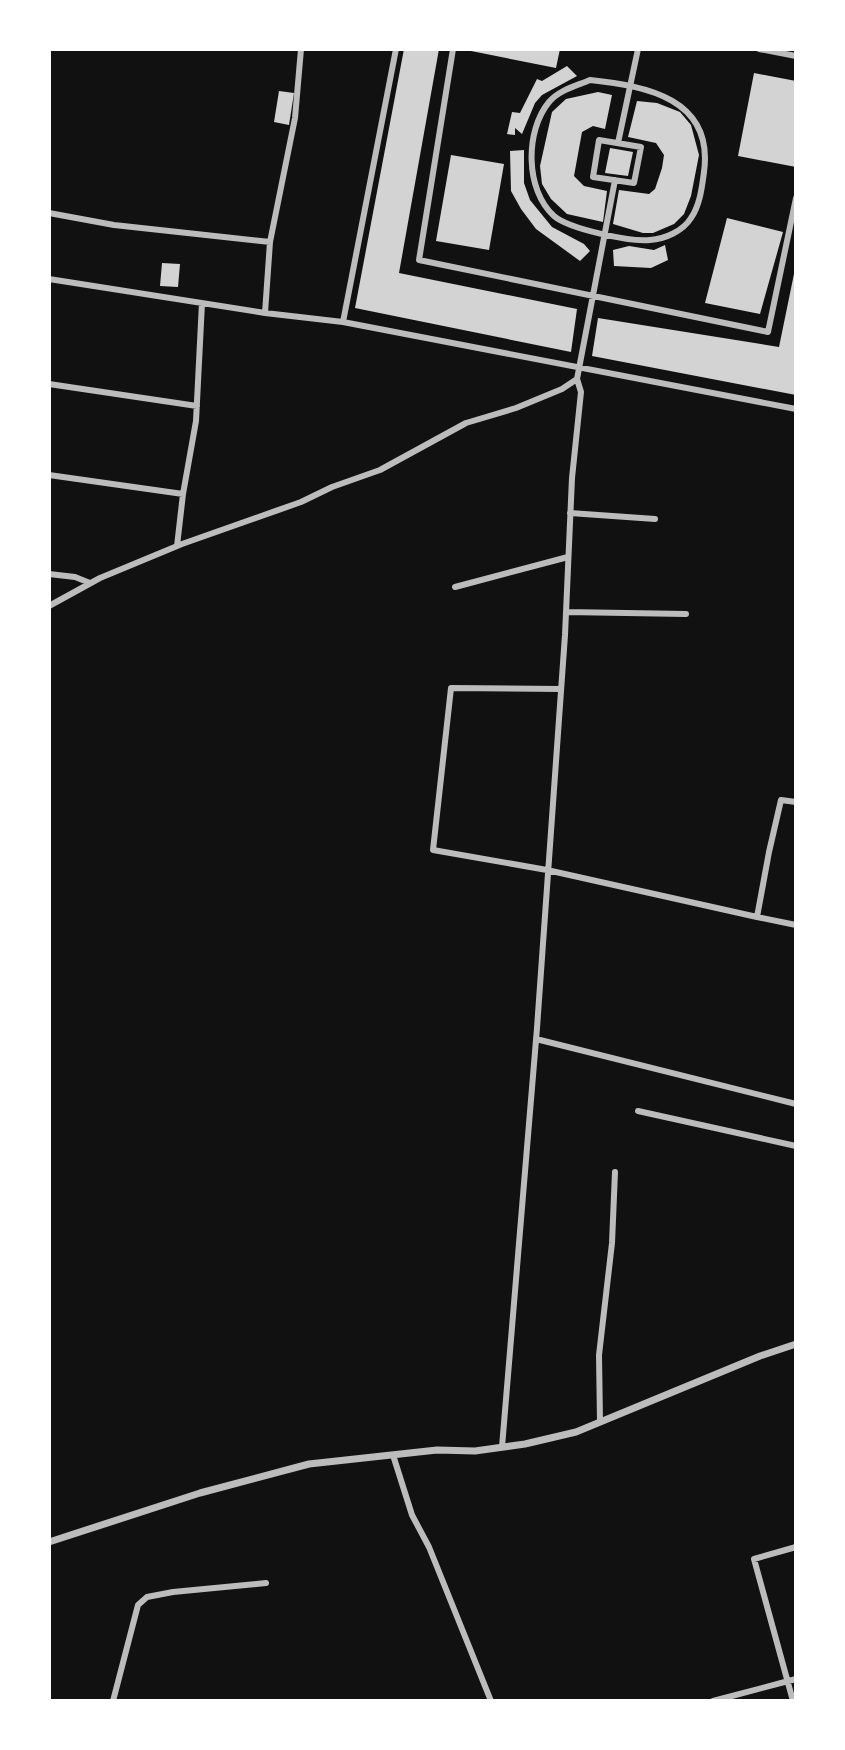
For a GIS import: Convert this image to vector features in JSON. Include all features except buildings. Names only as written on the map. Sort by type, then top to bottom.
[{"type":"street","points":[[265,313],[270,242],[295,118],[301,49]]},
{"type":"street","points":[[343,322],[396,49]]},
{"type":"street","points":[[453,49],[419,260],[768,332],[796,198]]},
{"type":"street","points":[[618,143],[638,49]]},
{"type":"street","points":[[759,49],[796,57]]},
{"type":"street","points":[[590,80],[631,84],[681,104],[693,116],[704,141],[704,172],[699,199],[691,218],[678,231],[651,240],[605,234],[572,226],[554,216],[543,202],[532,160],[540,114],[551,100],[566,89],[590,80]]},
{"type":"street","points":[[599,140],[641,147],[634,183],[615,180],[593,177],[599,140]]},
{"type":"street","points":[[502,1447],[536,1040],[561,689],[570,513],[581,392],[577,379],[615,180]]},
{"type":"street","points":[[49,213],[114,225],[270,242]]},
{"type":"street","points":[[49,279],[265,313],[343,322],[796,409]]},
{"type":"street","points":[[177,546],[197,406],[202,303]]},
{"type":"street","points":[[49,606],[90,583],[177,546],[302,502],[332,487],[380,470],[466,423],[516,408],[577,379]]},
{"type":"street","points":[[49,384],[197,406]]},
{"type":"street","points":[[49,475],[183,494]]},
{"type":"street","points":[[570,513],[655,519]]},
{"type":"street","points":[[455,587],[568,557]]},
{"type":"street","points":[[49,574],[75,577],[90,583]]},
{"type":"street","points":[[566,612],[686,614]]},
{"type":"street","points":[[561,689],[452,688],[433,850],[547,870],[796,925]]},
{"type":"street","points":[[757,917],[781,800],[796,802]]},
{"type":"street","points":[[536,1040],[796,1104]]},
{"type":"street","points":[[638,1111],[796,1146]]},
{"type":"street","points":[[600,1422],[599,1355],[612,1244],[615,1172]]},
{"type":"street","points":[[49,1542],[200,1493],[309,1464],[437,1450],[475,1451],[576,1432],[760,1356],[796,1344]]},
{"type":"street","points":[[393,1455],[412,1515],[429,1547],[491,1701]]},
{"type":"street","points":[[793,1701],[754,1559],[796,1547]]},
{"type":"street","points":[[113,1701],[138,1605],[147,1597],[173,1591],[266,1583]]},
{"type":"street","points":[[713,1701],[796,1679]]}]
